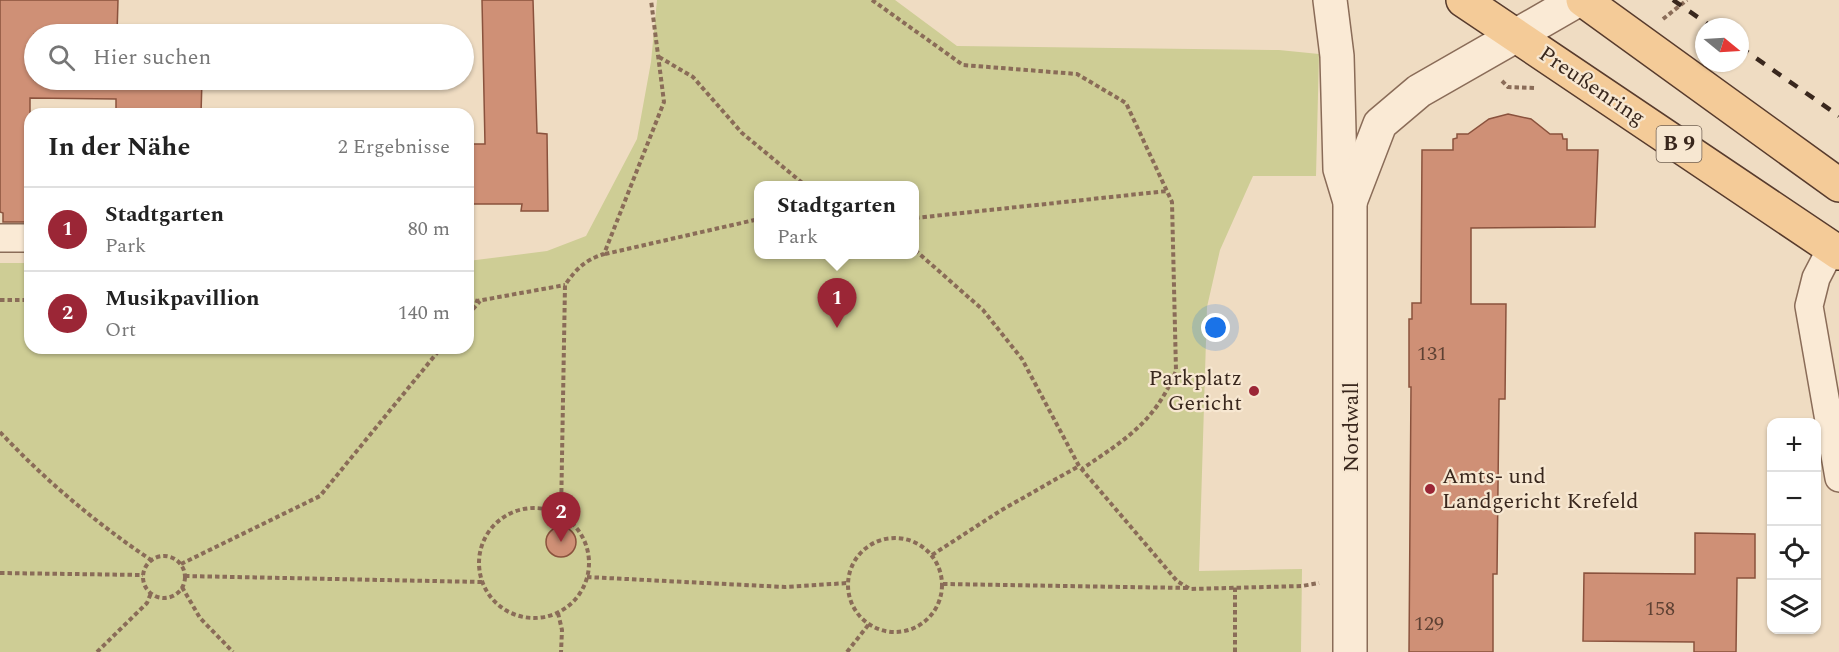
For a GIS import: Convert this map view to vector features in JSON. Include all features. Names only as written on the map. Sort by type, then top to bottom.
[{"type":"main road","name":"Preußenring","points":[[1463,0],[1835,250]]},
{"type":"main road","name":"B 9","points":[[1581,0],[1839,185]]},
{"type":"street","name":"Nordwall","points":[[1330,0],[1337,56],[1340,169],[1350,202],[1350,652]]},
{"type":"street","name":"Nordwall","points":[[1350,202],[1380,124],[1419,91],[1581,0]]},
{"type":"street","points":[[0,238],[24,238]]},
{"type":"street","points":[[1835,250],[1816,278],[1809,306],[1839,477]]},
{"type":"path","points":[[604,254],[664,102],[651,0]]},
{"type":"path","points":[[872,0],[963,65],[1077,74],[1126,103],[1172,202],[1176,371],[1167,393],[1137,431],[1081,467],[1000,511],[932,555]]},
{"type":"path","points":[[658,56],[693,77],[742,133],[800,181]]},
{"type":"path","points":[[919,218],[1167,191]]},
{"type":"path","points":[[561,515],[565,285],[574,271],[589,259],[604,254],[754,220]]},
{"type":"path","points":[[919,254],[982,310],[1022,359],[1081,467],[1177,581],[1190,588]]},
{"type":"path","points":[[474,299],[480,300],[565,285]]},
{"type":"path","points":[[0,300],[24,300]]},
{"type":"path","points":[[474,308],[480,300]]},
{"type":"path","points":[[181,564],[320,496],[436,354]]},
{"type":"path","points":[[0,432],[54,486],[105,529],[152,560]]},
{"type":"path","points":[[529,507],[546,509],[561,515],[576,526],[585,542],[589,559],[587,577],[581,592],[571,604],[558,613],[540,618],[513,613],[491,598],[482,582],[479,566],[481,549],[488,533],[499,520],[529,507]]},
{"type":"path","points":[[905,538],[920,544],[932,555],[940,568],[943,584],[941,599],[934,612],[911,630],[897,633],[882,631],[869,624],[853,606],[848,583],[852,567],[860,553],[881,540],[905,538]]},
{"type":"path","points":[[164,556],[181,564],[185,576],[182,587],[177,593],[164,598],[151,593],[146,588],[143,575],[152,560],[164,556]]},
{"type":"path","points":[[0,573],[143,575]]},
{"type":"path","points":[[185,576],[482,582]]},
{"type":"path","points":[[943,584],[1190,588],[1302,586],[1351,576]]},
{"type":"path","points":[[587,577],[763,586],[848,583]]},
{"type":"path","points":[[182,587],[201,618],[233,652]]},
{"type":"path","points":[[1235,652],[1236,587]]},
{"type":"path","points":[[96,652],[147,603],[151,593]]},
{"type":"path","points":[[558,613],[562,630],[561,652]]},
{"type":"path","points":[[847,652],[869,624]]},
{"type":"shaded area","points":[[657,0],[895,0],[957,46],[1279,50],[1319,54],[1316,176],[1253,176],[1220,250],[1207,307],[1199,571],[1302,569],[1301,652],[0,652],[0,263],[24,263],[24,354],[474,354],[474,260],[547,251],[586,236],[637,139],[651,62]]},
{"type":"building","points":[[0,0],[118,0],[117,24],[24,24],[24,90],[202,90],[201,108],[116,108],[116,99],[30,98],[30,108],[24,108],[24,222],[3,222],[3,213],[0,212]]},
{"type":"building","points":[[482,0],[533,0],[537,133],[547,134],[548,211],[521,211],[522,204],[474,204],[474,144],[485,144]]},
{"type":"building","points":[[1508,114],[1531,119],[1550,134],[1562,134],[1563,139],[1567,139],[1567,150],[1598,150],[1595,227],[1471,228],[1471,304],[1506,304],[1505,399],[1499,399],[1497,574],[1493,574],[1493,652],[1409,652],[1411,387],[1409,387],[1409,319],[1412,319],[1412,303],[1421,303],[1422,150],[1453,150],[1453,139],[1457,138],[1457,134],[1468,134],[1489,119]]},
{"type":"building","points":[[561,527],[572,531],[576,542],[572,553],[561,557],[550,553],[546,542],[550,531]]},
{"type":"building","points":[[1695,533],[1755,534],[1755,578],[1737,578],[1736,652],[1694,652],[1694,642],[1583,641],[1584,573],[1695,574]]},
{"type":"railway","points":[[1673,0],[1699,18]]},
{"type":"railway","points":[[1749,53],[1839,116]]},
{"type":"place","name":"Stadtgarten","points":[[837,328]]},
{"type":"place","name":"Parkplatz Gericht","points":[[1254,391]]},
{"type":"place","name":"Amts- und Landgericht Krefeld","points":[[1430,489]]},
{"type":"place","name":"Musikpavillion","points":[[561,542]]}]
